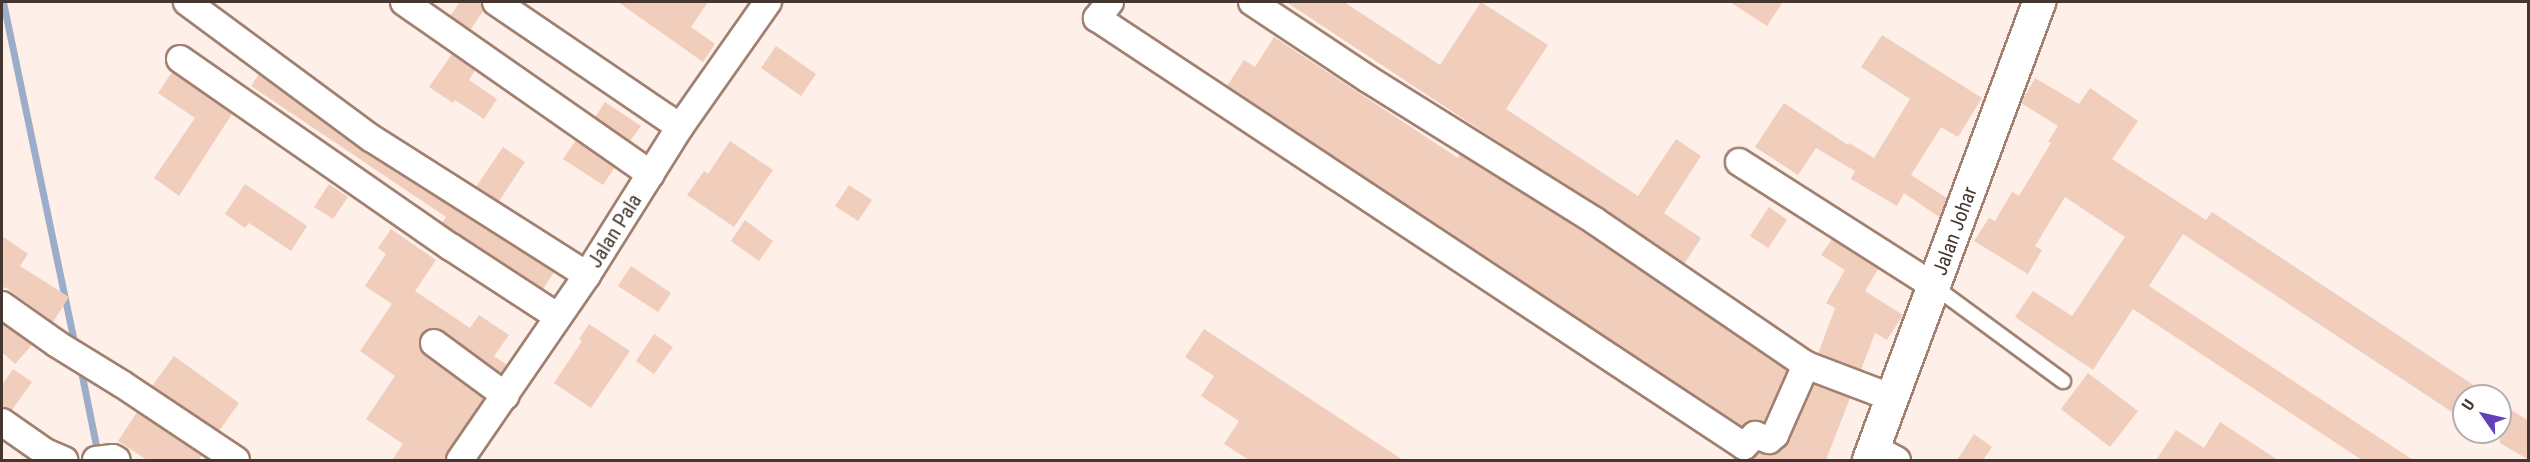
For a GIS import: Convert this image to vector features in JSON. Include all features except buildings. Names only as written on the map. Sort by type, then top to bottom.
[{"type":"street","points":[[187,2],[371,138],[587,275]]},
{"type":"street","points":[[404,2],[651,174]]},
{"type":"street","points":[[495,2],[680,128]]},
{"type":"street","name":"Jalan Pala","points":[[460,460],[587,275],[680,128],[768,2]]},
{"type":"street","points":[[1110,2],[1097,18],[1744,446],[1755,435],[1769,440],[1775,435],[1806,365]]},
{"type":"street","points":[[1252,2],[1371,74],[1596,221],[1806,365],[1893,398]]},
{"type":"street","name":"Jalan Johar","points":[[1880,456],[1893,398],[2039,2]]},
{"type":"street","points":[[180,59],[451,247],[557,316]]},
{"type":"street","points":[[1740,162],[1935,287]]},
{"type":"street","points":[[2,305],[57,344],[236,460]]},
{"type":"street","points":[[434,343],[506,396]]},
{"type":"street","points":[[2,422],[45,452],[64,460]]},
{"type":"lane","points":[[1935,287],[2063,381]]},
{"type":"waterway","points":[[3,2],[75,346]]},
{"type":"waterway","points":[[80,366],[98,455]]}]
